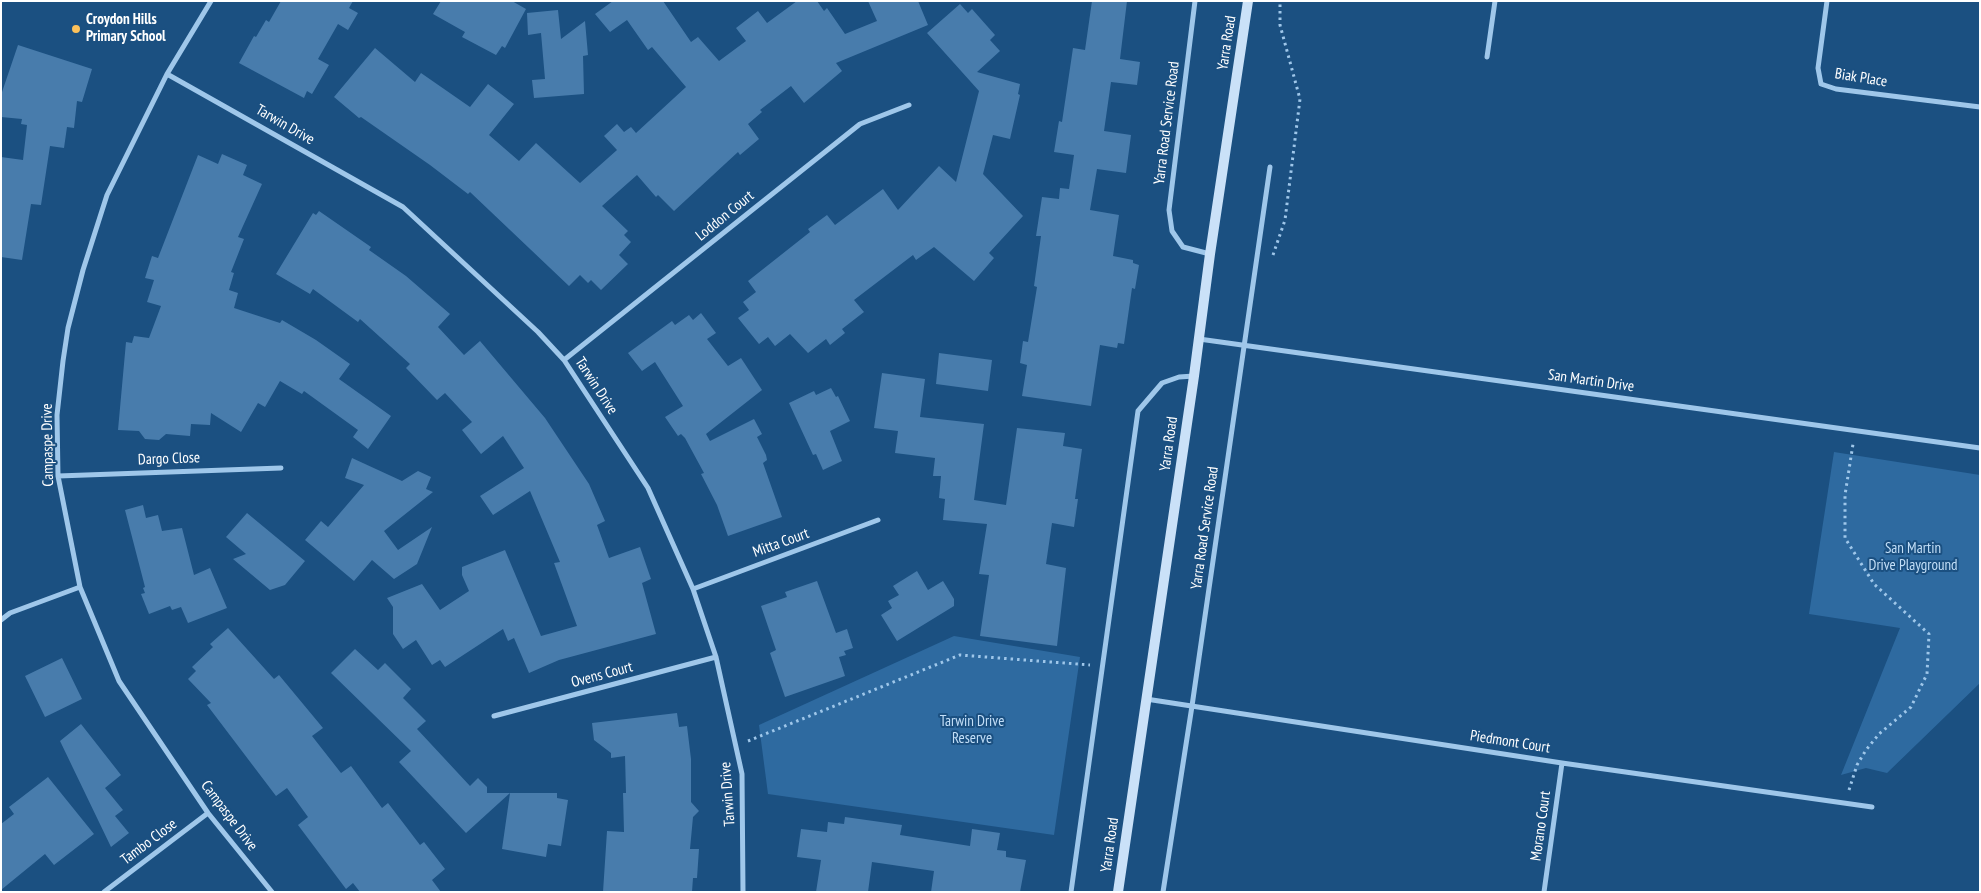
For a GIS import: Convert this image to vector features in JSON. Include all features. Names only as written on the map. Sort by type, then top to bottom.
[{"type":"main road","name":"Yarra Road","points":[[1118,892],[1248,1]]},
{"type":"street","name":"Campaspe Drive","points":[[211,1],[167,74],[107,195],[83,270],[68,328],[57,415],[58,476],[80,588],[119,681],[208,813],[272,892]]},
{"type":"street","name":"Yarra Road Service Road","points":[[1195,1],[1169,210],[1172,231],[1183,247],[1210,254]]},
{"type":"street","points":[[1487,57],[1495,1]]},
{"type":"street","name":"Biak Place","points":[[1827,1],[1818,68],[1821,84],[1836,89],[1980,106]]},
{"type":"street","name":"Tarwin Drive","points":[[167,74],[403,206],[538,332],[564,360],[648,488],[693,589],[716,657],[742,774],[744,892]]},
{"type":"street","name":"Loddon Court","points":[[564,360],[860,124],[909,105]]},
{"type":"street","name":"Yarra Road Service Road","points":[[1163,892],[1192,706],[1270,167]]},
{"type":"street","name":"San Martin Drive","points":[[1199,339],[1980,448]]},
{"type":"street","points":[[1071,892],[1104,666],[1138,411],[1162,383],[1179,377],[1194,376]]},
{"type":"street","name":"Dargo Close","points":[[58,476],[281,468]]},
{"type":"street","name":"Mitta Court","points":[[693,589],[878,520]]},
{"type":"street","points":[[1,620],[10,613],[80,588]]},
{"type":"street","name":"Ovens Court","points":[[494,716],[716,657]]},
{"type":"street","name":"Piedmont Court","points":[[1146,699],[1562,763],[1872,807]]},
{"type":"street","name":"Morano Court","points":[[1544,892],[1562,763]]},
{"type":"street","name":"Tambo Close","points":[[104,892],[208,813]]},
{"type":"path","points":[[1845,802],[1857,765],[1866,750],[1879,734],[1911,707],[1927,674],[1929,634],[1874,584],[1845,538],[1845,495],[1856,430]]},
{"type":"path","points":[[736,746],[960,656],[1104,666]]},
{"type":"green space","name":"San Martin Drive Playground","points":[[1834,452],[1980,475],[1980,683],[1887,773],[1866,768],[1841,775],[1900,628],[1809,614]]},
{"type":"green space","name":"Tarwin Drive Reserve","points":[[954,636],[1080,657],[1054,835],[768,794],[759,725]]},
{"type":"building","points":[[281,1],[353,1],[349,8],[358,13],[348,30],[338,24],[318,59],[329,65],[312,94],[307,91],[304,98],[239,63],[254,36],[256,37],[266,20],[269,22]]},
{"type":"building","points":[[441,1],[512,1],[526,9],[505,48],[502,46],[496,55],[462,37],[465,32],[433,14]]},
{"type":"building","points":[[613,1],[663,1],[691,42],[698,37],[719,61],[746,41],[736,28],[758,11],[767,23],[797,1],[817,1],[824,11],[827,8],[845,34],[877,21],[868,1],[918,1],[928,25],[836,63],[842,71],[804,103],[791,86],[760,110],[762,112],[748,124],[759,139],[740,155],[738,152],[674,211],[658,195],[656,197],[637,175],[602,206],[628,231],[624,235],[631,242],[619,255],[628,264],[601,290],[591,280],[588,283],[580,275],[569,286],[470,192],[468,194],[430,165],[361,117],[359,118],[334,97],[375,48],[415,82],[421,73],[470,107],[488,84],[514,104],[489,135],[519,161],[536,143],[580,183],[617,150],[604,136],[617,124],[624,132],[631,127],[636,133],[686,87],[652,47],[648,50],[627,20],[610,32],[595,14]]},
{"type":"building","points":[[1092,1],[1127,1],[1120,59],[1140,62],[1137,85],[1111,82],[1104,131],[1131,135],[1126,173],[1097,169],[1090,210],[1119,215],[1113,256],[1133,260],[1133,263],[1139,265],[1135,289],[1132,288],[1124,344],[1118,343],[1117,348],[1100,345],[1091,406],[1022,396],[1027,365],[1020,363],[1023,341],[1028,342],[1037,287],[1034,286],[1041,236],[1036,236],[1042,197],[1059,199],[1060,188],[1069,189],[1074,155],[1054,152],[1059,121],[1062,122],[1073,48],[1085,50]]},
{"type":"building","points":[[960,4],[968,13],[972,9],[995,35],[990,40],[1000,51],[977,72],[1020,84],[1018,94],[1020,95],[1010,139],[993,135],[983,174],[1023,216],[989,253],[994,258],[974,281],[934,247],[916,260],[913,255],[854,300],[864,312],[842,329],[845,333],[830,345],[826,339],[808,353],[790,334],[775,346],[768,337],[759,344],[738,318],[749,310],[743,302],[756,292],[748,281],[810,232],[808,229],[827,215],[835,225],[883,189],[898,210],[939,166],[956,182],[979,91],[927,33]]},
{"type":"building","points":[[558,10],[561,39],[585,21],[588,55],[583,56],[584,94],[534,98],[532,80],[545,79],[541,33],[528,35],[527,13]]},
{"type":"building","points":[[18,45],[92,69],[82,102],[77,101],[74,128],[67,127],[64,148],[50,146],[41,205],[31,204],[22,260],[1,257],[1,157],[23,160],[27,125],[21,124],[22,119],[1,117],[1,95]]},
{"type":"building","points":[[222,154],[247,165],[243,175],[262,184],[238,237],[244,239],[231,272],[234,273],[229,290],[238,293],[234,308],[280,323],[282,320],[316,340],[350,364],[339,379],[391,416],[368,449],[353,437],[358,430],[304,391],[302,394],[280,381],[265,407],[258,403],[241,432],[211,413],[210,425],[191,424],[190,436],[166,434],[159,440],[145,439],[139,431],[118,430],[126,342],[132,343],[134,336],[149,338],[161,306],[147,302],[154,280],[145,278],[152,256],[158,258],[198,155],[218,164]]},
{"type":"building","points":[[319,211],[371,247],[369,250],[406,276],[450,314],[438,327],[464,355],[480,341],[545,418],[589,484],[605,521],[597,525],[609,558],[640,547],[651,579],[642,583],[656,634],[559,660],[529,673],[514,638],[508,641],[503,629],[445,667],[440,660],[432,665],[416,640],[403,649],[393,634],[393,607],[387,598],[422,584],[440,610],[469,591],[462,575],[462,567],[505,550],[541,636],[577,626],[554,563],[560,562],[530,491],[493,515],[480,496],[524,468],[503,436],[481,454],[462,430],[472,422],[445,393],[437,400],[406,368],[410,364],[360,319],[358,322],[313,289],[310,294],[276,274],[313,213],[316,215]]},
{"type":"building","points":[[701,313],[716,333],[707,339],[728,366],[741,358],[762,390],[706,434],[710,441],[754,419],[762,434],[757,437],[766,455],[767,460],[763,463],[782,517],[728,536],[717,505],[701,474],[704,473],[685,438],[681,434],[678,436],[665,417],[683,406],[655,362],[642,371],[628,353],[672,321],[675,325],[689,315],[693,320]]},
{"type":"building","points":[[939,353],[992,360],[988,391],[936,384]]},
{"type":"building","points":[[882,373],[925,379],[920,417],[984,424],[974,500],[1006,505],[1017,428],[1065,433],[1063,446],[1082,449],[1075,499],[1078,499],[1074,527],[1052,523],[1046,564],[1066,568],[1057,646],[980,636],[989,575],[979,574],[987,524],[943,520],[945,499],[939,498],[941,476],[933,476],[935,458],[895,453],[898,431],[874,428]]},
{"type":"building","points":[[831,388],[836,397],[838,396],[850,421],[830,431],[842,461],[823,470],[816,454],[813,455],[789,403],[814,391],[816,395]]},
{"type":"building","points":[[352,458],[402,481],[418,471],[431,477],[426,489],[433,492],[384,531],[398,550],[432,527],[417,564],[394,579],[372,560],[354,581],[305,540],[321,521],[328,527],[364,485],[345,478]]},
{"type":"building","points":[[143,505],[146,518],[158,515],[162,531],[182,528],[194,575],[210,568],[227,608],[188,623],[181,607],[172,610],[170,606],[149,614],[141,594],[145,593],[143,588],[145,587],[125,510]]},
{"type":"building","points":[[247,513],[305,561],[285,585],[270,590],[233,559],[246,554],[226,537]]},
{"type":"building","points":[[917,571],[928,590],[943,581],[954,599],[954,606],[897,641],[881,615],[892,608],[888,601],[899,595],[893,586]]},
{"type":"building","points":[[817,581],[836,633],[847,629],[853,648],[844,651],[846,655],[839,657],[845,676],[785,697],[770,653],[776,650],[761,606],[787,597],[785,592]]},
{"type":"building","points":[[228,628],[274,679],[279,675],[323,728],[312,736],[341,773],[351,766],[382,808],[388,803],[420,845],[424,842],[445,869],[432,880],[441,892],[360,892],[353,883],[346,889],[298,825],[308,817],[287,788],[276,796],[207,705],[211,703],[188,679],[196,671],[192,667],[213,647],[210,644]]},
{"type":"building","points":[[355,649],[378,670],[385,663],[411,689],[403,698],[426,721],[417,729],[470,786],[478,778],[487,787],[487,793],[510,793],[466,833],[399,762],[411,751],[331,673]]},
{"type":"building","points":[[62,658],[82,699],[45,717],[25,676]]},
{"type":"building","points":[[677,713],[679,727],[687,726],[691,759],[691,802],[699,811],[693,817],[690,849],[699,849],[697,878],[693,878],[692,892],[603,892],[607,831],[624,832],[623,793],[626,793],[625,756],[611,758],[611,753],[594,740],[592,723]]},
{"type":"building","points":[[81,724],[121,775],[105,788],[123,810],[115,816],[129,833],[111,847],[60,741]]},
{"type":"building","points":[[48,777],[94,834],[54,865],[45,854],[1,890],[1,824],[14,814],[9,807]]},
{"type":"building","points":[[510,793],[557,793],[557,798],[568,800],[561,846],[548,844],[546,857],[502,849]]},
{"type":"building","points":[[845,817],[902,825],[900,835],[970,846],[972,829],[1000,833],[997,850],[1006,851],[1006,857],[1026,860],[1020,892],[931,892],[934,871],[872,862],[868,892],[816,892],[821,860],[797,857],[801,829],[827,832],[828,822],[844,824]]},
{"type":"place","name":"Croydon Hills Primary School","points":[[76,29]]}]
